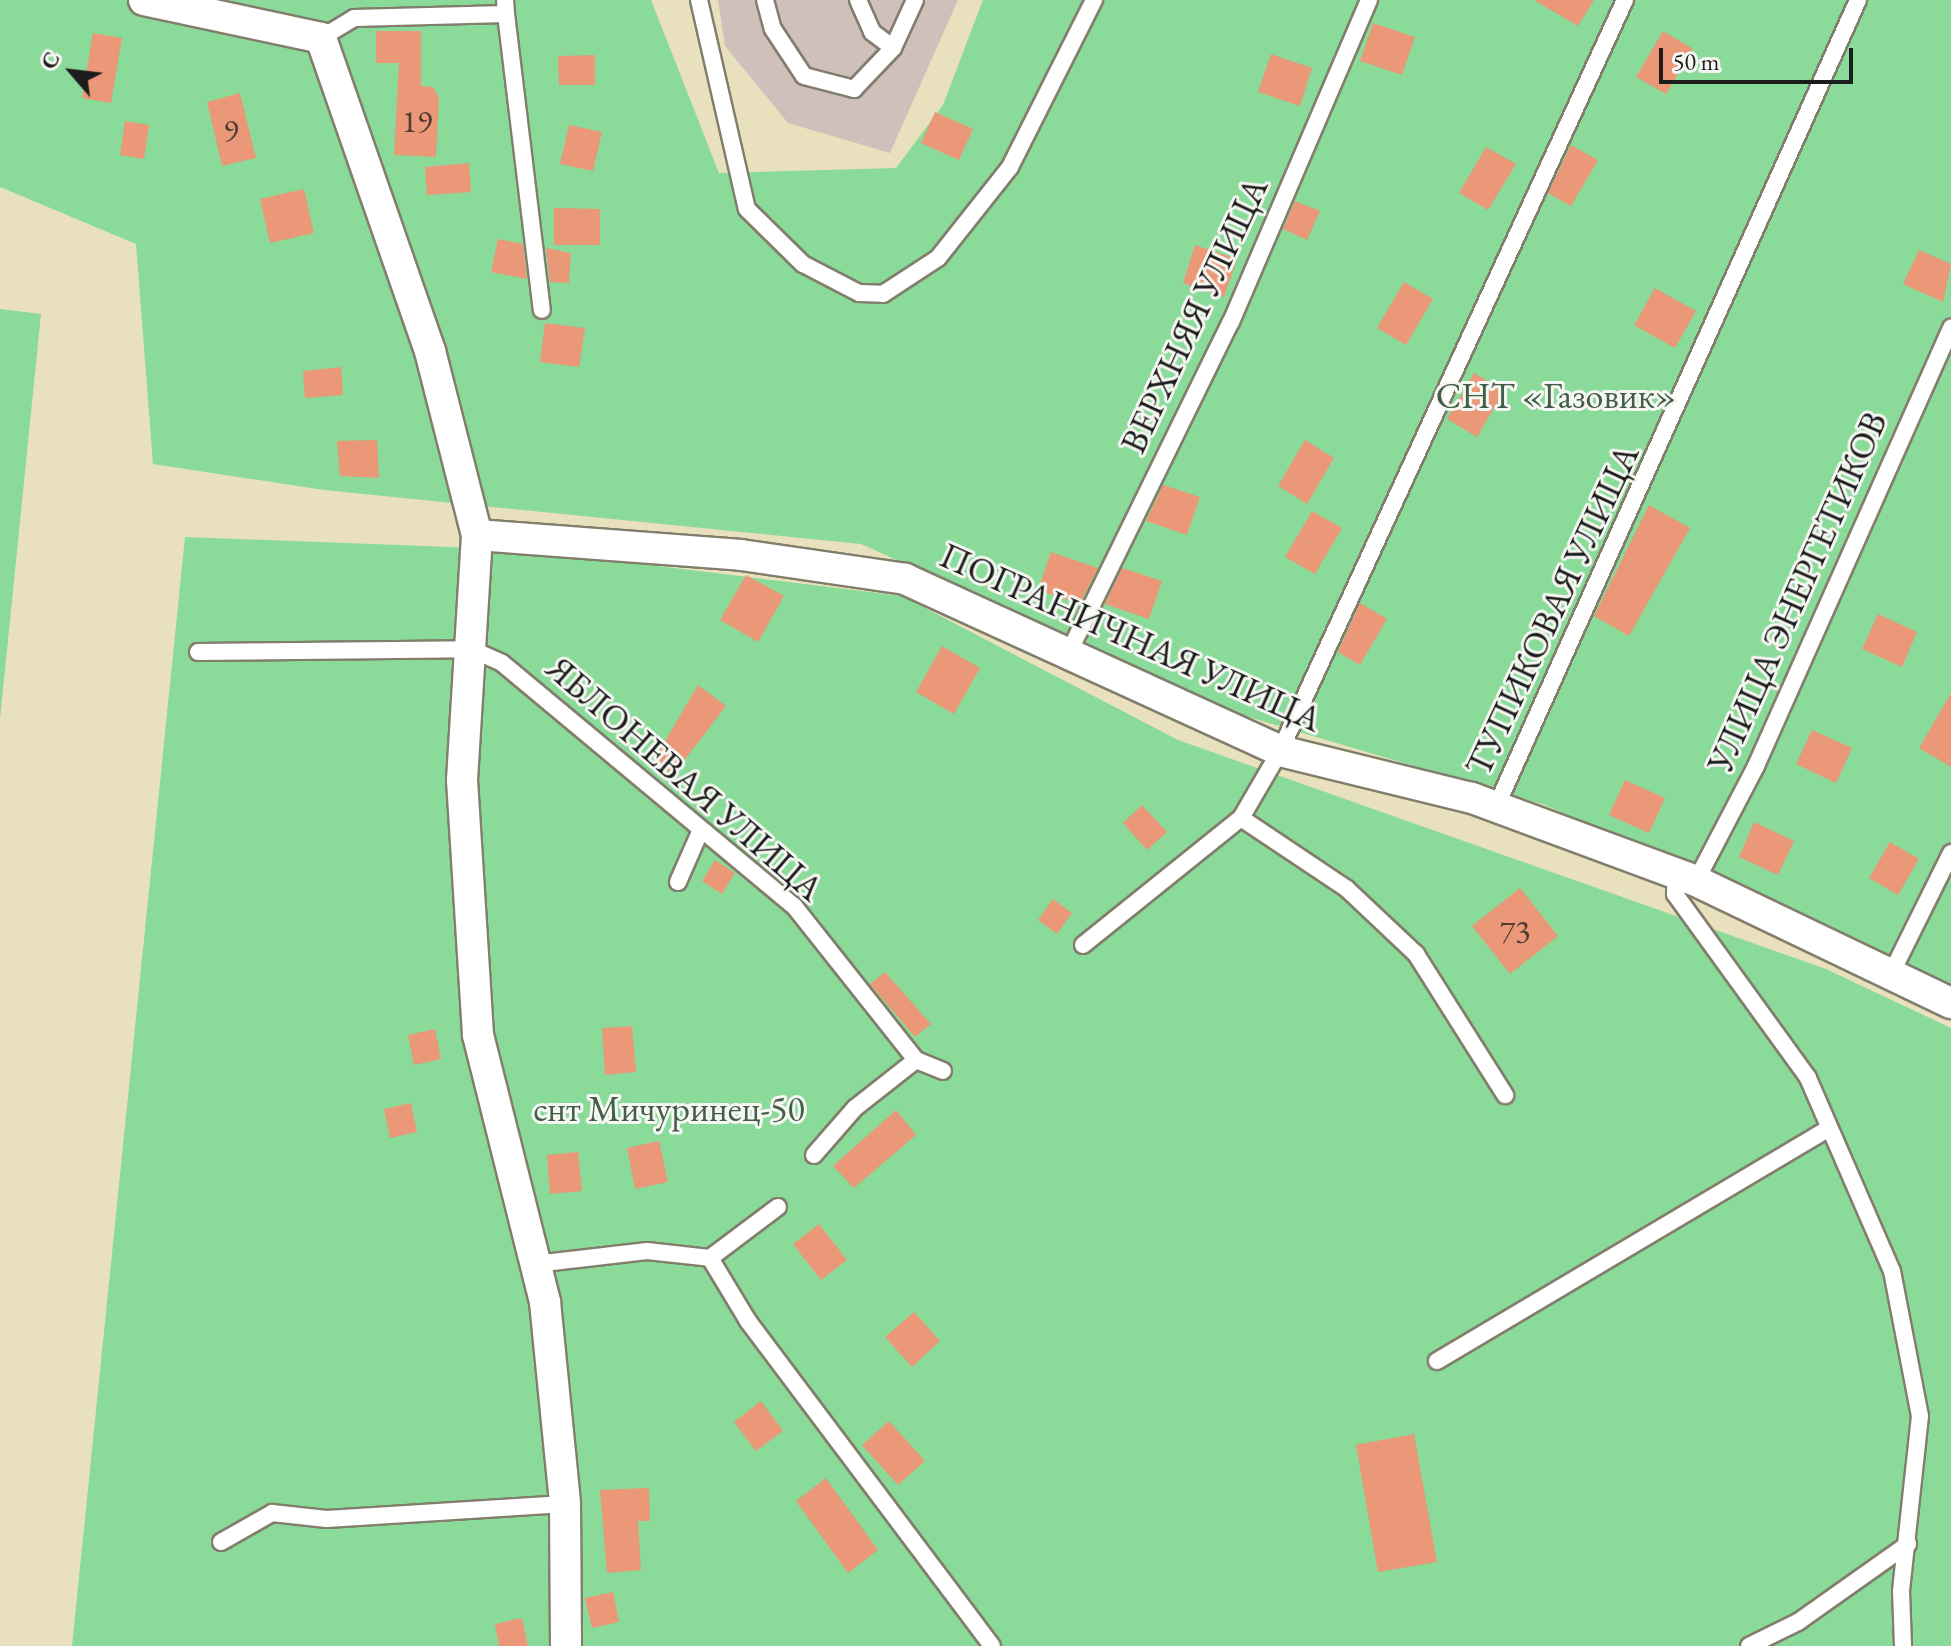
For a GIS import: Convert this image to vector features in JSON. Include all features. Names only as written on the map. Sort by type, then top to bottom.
[{"type":"street","points":[[144,0],[321,38],[430,351],[477,535],[462,780],[478,1035],[535,1264],[565,1504],[566,1646]]},
{"type":"street","name":"ПОГРАНИЧНАЯ УЛИЦА","points":[[477,535],[741,555],[905,579],[1280,751],[1496,807],[1686,877],[1951,1003]]},
{"type":"lane","points":[[699,0],[747,209],[803,264],[859,293],[883,294],[938,258],[1010,167],[1094,0]]},
{"type":"lane","points":[[765,0],[773,29],[804,76],[854,89],[893,48],[915,0]]},
{"type":"lane","points":[[858,0],[872,32],[893,48]]},
{"type":"lane","name":"ВЕРХНЯЯ УЛИЦА","points":[[1068,654],[1231,322],[1369,0]]},
{"type":"lane","points":[[1083,945],[1241,818],[1280,751],[1625,0]]},
{"type":"lane","name":"ТУПИКОВАЯ УЛИЦА","points":[[1496,807],[1858,0]]},
{"type":"lane","points":[[321,38],[354,18],[505,7],[542,310]]},
{"type":"lane","name":"УЛИЦА ЭНЕРГЕТИКОВ","points":[[1686,877],[1756,766],[1951,327]]},
{"type":"lane","points":[[198,652],[471,649]]},
{"type":"lane","name":"ЯБЛОНЕВАЯ УЛИЦА","points":[[471,649],[502,663],[700,832],[794,906],[916,1060],[943,1071]]},
{"type":"lane","points":[[1241,818],[1347,889],[1416,954],[1505,1095]]},
{"type":"lane","points":[[678,882],[700,832]]},
{"type":"lane","points":[[1891,974],[1951,853]]},
{"type":"lane","points":[[1686,877],[1675,894],[1808,1078],[1892,1271],[1907,1334],[1920,1416],[1908,1544],[1903,1646]]},
{"type":"lane","points":[[814,1155],[855,1108],[916,1060]]},
{"type":"lane","points":[[1437,1361],[1829,1128]]},
{"type":"lane","points":[[535,1264],[647,1251],[710,1258],[778,1207]]},
{"type":"lane","points":[[710,1258],[748,1321],[992,1646]]},
{"type":"lane","points":[[221,1542],[272,1513],[327,1519],[565,1504]]},
{"type":"lane","points":[[1749,1646],[1798,1622],[1908,1544]]},
{"type":"shaded area","points":[[718,0],[958,0],[890,153],[788,123],[725,46]]},
{"type":"green space","name":"СНТ «Газовик»","points":[[0,0],[651,0],[719,173],[896,168],[943,105],[983,0],[1951,0],[1951,984],[1545,805],[1242,715],[861,544],[324,490],[153,464],[136,244],[0,187]]},
{"type":"green space","points":[[0,309],[41,314],[0,719]]},
{"type":"green space","name":"снт Мичуринец-50","points":[[185,537],[527,550],[902,596],[1178,740],[1826,969],[1951,1028],[1951,1646],[72,1646]]},
{"type":"building","points":[[1534,0],[1594,0],[1578,26]]},
{"type":"building","points":[[1373,23],[1415,37],[1402,75],[1360,61]]},
{"type":"building","points":[[376,31],[421,31],[421,86],[433,87],[439,97],[436,157],[394,155],[399,63],[376,63]]},
{"type":"building","points":[[1663,31],[1693,49],[1666,94],[1636,77]]},
{"type":"building","points":[[93,33],[122,38],[111,103],[82,98]]},
{"type":"building","points":[[1271,54],[1312,68],[1300,106],[1258,92]]},
{"type":"building","points":[[595,55],[595,85],[559,85],[558,56]]},
{"type":"building","points":[[240,93],[256,158],[222,166],[207,102]]},
{"type":"building","points":[[935,112],[973,129],[959,160],[921,143]]},
{"type":"building","points":[[125,121],[149,125],[144,159],[120,155]]},
{"type":"building","points":[[569,125],[602,132],[593,171],[560,164]]},
{"type":"building","points":[[1571,145],[1598,160],[1571,206],[1548,193]]},
{"type":"building","points":[[1486,147],[1516,164],[1488,210],[1459,193]]},
{"type":"building","points":[[469,163],[471,192],[427,195],[425,167]]},
{"type":"building","points":[[304,189],[314,233],[270,243],[260,199]]},
{"type":"building","points":[[1295,201],[1320,211],[1307,240],[1283,229]]},
{"type":"building","points":[[554,208],[600,209],[600,245],[554,245]]},
{"type":"building","points":[[498,239],[523,244],[527,279],[491,272]]},
{"type":"building","points":[[1195,245],[1237,259],[1224,297],[1183,283]]},
{"type":"building","points":[[546,248],[571,253],[569,283],[550,282]]},
{"type":"building","points":[[1919,250],[1951,264],[1943,302],[1903,284]]},
{"type":"building","points":[[1404,282],[1433,299],[1406,345],[1377,328]]},
{"type":"building","points":[[1655,288],[1696,311],[1675,348],[1634,325]]},
{"type":"building","points":[[545,323],[585,328],[579,367],[540,362]]},
{"type":"building","points":[[341,367],[343,395],[305,398],[303,371]]},
{"type":"building","points":[[1474,373],[1504,391],[1477,437],[1447,419]]},
{"type":"building","points":[[377,440],[379,478],[340,476],[337,441]]},
{"type":"building","points":[[1305,440],[1334,458],[1307,504],[1278,486]]},
{"type":"building","points":[[1163,485],[1200,497],[1187,535],[1146,521]]},
{"type":"building","points":[[1649,505],[1690,528],[1629,636],[1594,616]]},
{"type":"building","points":[[1312,511],[1342,528],[1315,574],[1285,557]]},
{"type":"building","points":[[1051,552],[1098,568],[1080,604],[1038,590]]},
{"type":"building","points":[[1122,568],[1162,581],[1149,619],[1105,604]]},
{"type":"building","points":[[746,575],[784,596],[758,642],[720,620]]},
{"type":"building","points":[[1360,603],[1387,619],[1360,665],[1338,652]]},
{"type":"building","points":[[1878,614],[1917,632],[1902,667],[1862,649]]},
{"type":"building","points":[[942,646],[980,668],[954,714],[916,692]]},
{"type":"building","points":[[698,685],[726,706],[673,775],[654,760]]},
{"type":"building","points":[[1951,693],[1951,767],[1919,748]]},
{"type":"building","points":[[1812,730],[1852,748],[1836,783],[1796,764]]},
{"type":"building","points":[[1625,780],[1665,798],[1649,833],[1609,815]]},
{"type":"building","points":[[1142,805],[1167,832],[1147,850],[1123,823]]},
{"type":"building","points":[[1754,822],[1794,841],[1778,875],[1739,857]]},
{"type":"building","points":[[1890,842],[1919,859],[1898,895],[1869,878]]},
{"type":"building","points":[[715,860],[735,873],[722,894],[702,881]]},
{"type":"building","points":[[1520,888],[1558,936],[1510,974],[1472,926]]},
{"type":"building","points":[[1053,899],[1072,913],[1057,934],[1038,920]]},
{"type":"building","points":[[885,972],[931,1024],[915,1037],[870,984]]},
{"type":"building","points":[[632,1026],[636,1072],[605,1075],[602,1028]]},
{"type":"building","points":[[435,1029],[441,1059],[414,1065],[408,1035]]},
{"type":"building","points":[[411,1103],[417,1132],[390,1138],[384,1109]]},
{"type":"building","points":[[896,1110],[916,1135],[854,1188],[833,1166]]},
{"type":"building","points":[[659,1141],[668,1182],[635,1189],[627,1148]]},
{"type":"building","points":[[578,1152],[582,1191],[550,1194],[547,1155]]},
{"type":"building","points":[[819,1224],[847,1260],[821,1280],[793,1244]]},
{"type":"building","points":[[914,1312],[940,1341],[912,1367],[885,1337]]},
{"type":"building","points":[[761,1401],[783,1431],[756,1451],[734,1422]]},
{"type":"building","points":[[889,1421],[925,1461],[898,1485],[862,1445]]},
{"type":"building","points":[[1414,1434],[1437,1562],[1378,1572],[1356,1445]]},
{"type":"building","points":[[826,1478],[878,1550],[848,1573],[796,1501]]},
{"type":"building","points":[[649,1488],[650,1521],[638,1521],[641,1570],[607,1573],[600,1490]]},
{"type":"building","points":[[613,1592],[619,1622],[592,1628],[585,1598]]},
{"type":"building","points":[[522,1618],[528,1646],[499,1646],[495,1624]]}]
